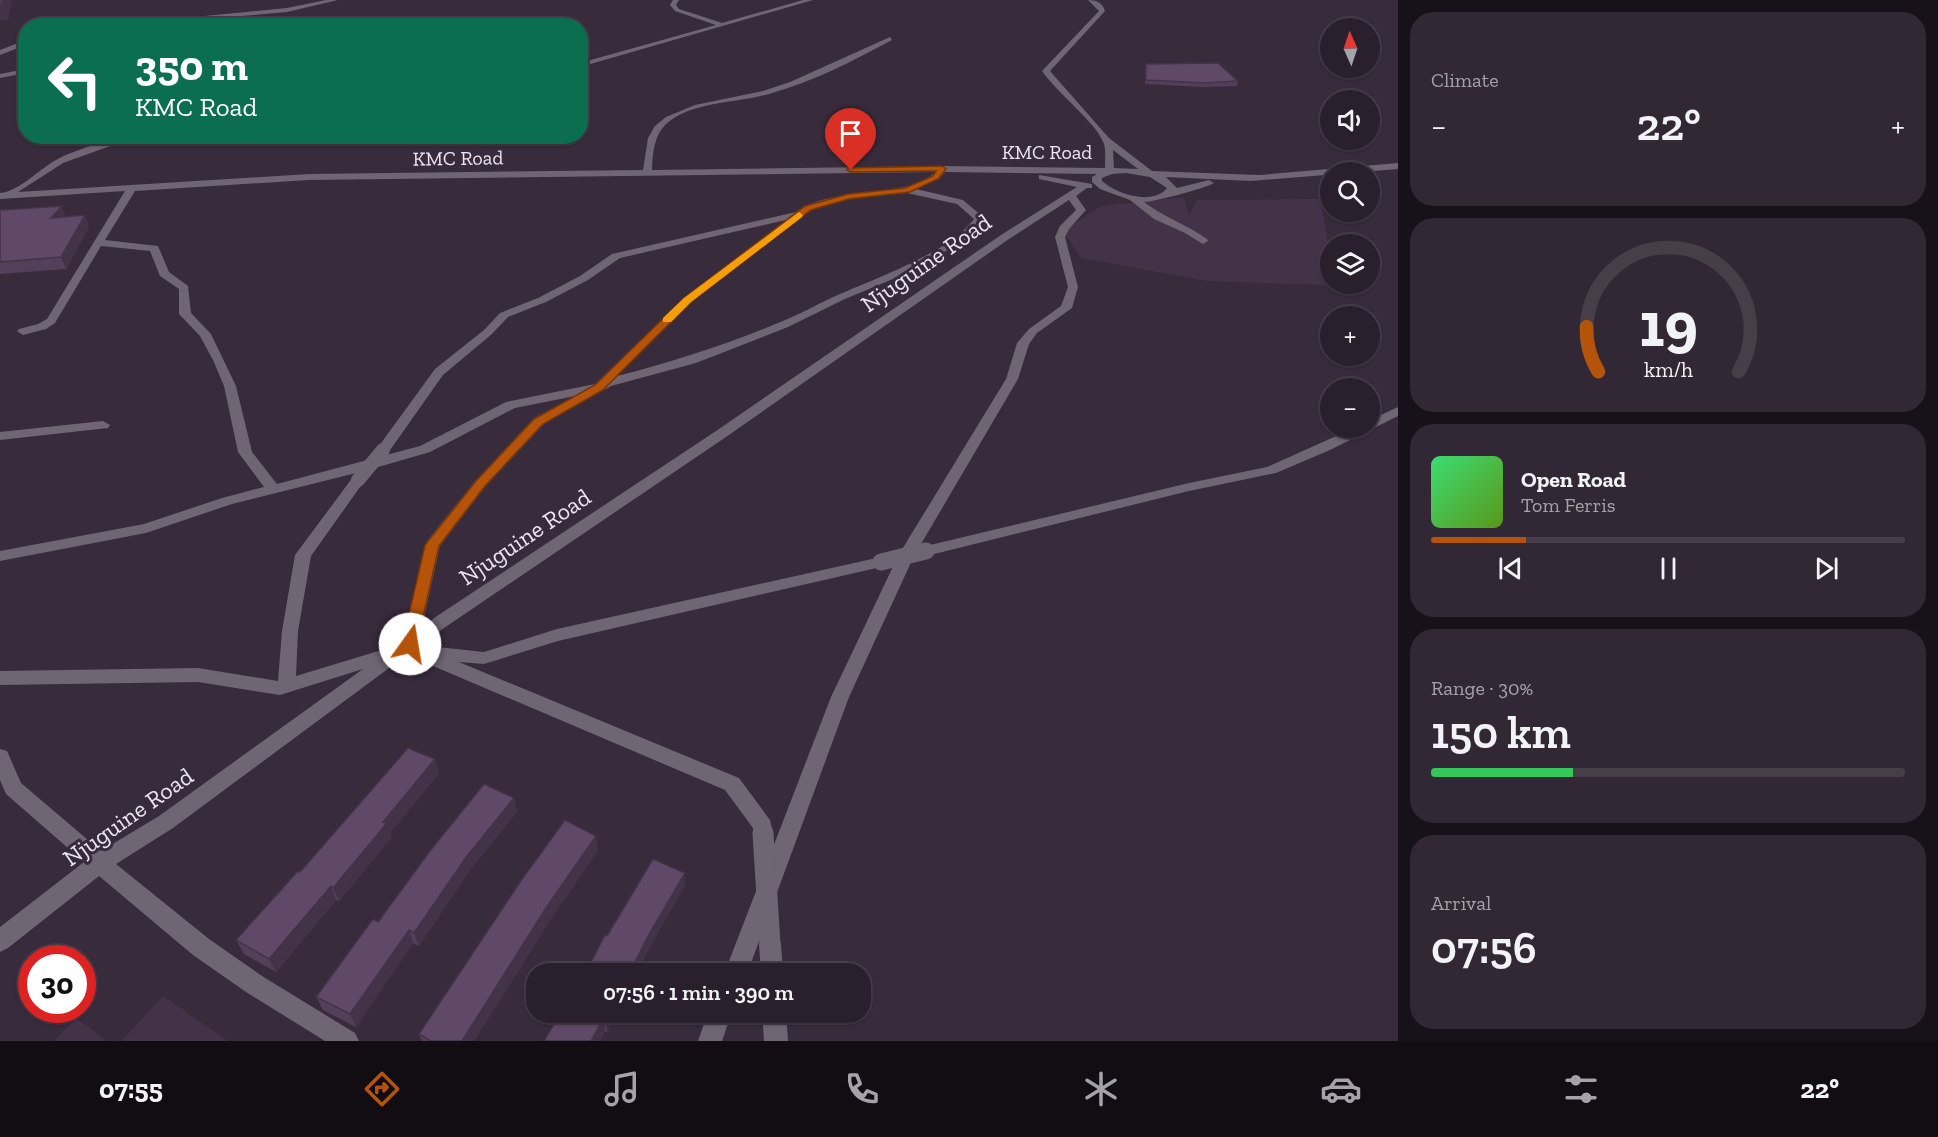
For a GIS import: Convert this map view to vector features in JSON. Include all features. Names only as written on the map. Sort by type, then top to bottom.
[{"type":"street","points":[[194,18],[287,10],[335,0]]},
{"type":"street","points":[[676,0],[673,4],[677,10],[722,25]]},
{"type":"street","points":[[588,64],[810,0]]},
{"type":"street","name":"KMC Road","points":[[2,196],[297,177],[942,169],[1110,171],[1109,146],[1106,140],[1046,71],[1102,11],[1101,7],[1091,0]]},
{"type":"street","points":[[647,172],[649,151],[657,129],[674,114],[728,99],[776,90],[862,54],[890,39]]},
{"type":"street","points":[[0,53],[18,45]]},
{"type":"street","points":[[0,76],[18,73]]},
{"type":"street","name":"KMC Road","points":[[1106,140],[1150,174],[1170,183],[1171,192]]},
{"type":"street","points":[[2,196],[32,181],[60,161],[110,144]]},
{"type":"street","points":[[1132,198],[1158,198],[1195,185],[1258,177],[1398,166]]},
{"type":"street","points":[[0,556],[146,528],[273,489],[425,449],[511,405],[599,387],[688,300],[800,213],[808,208],[848,196],[907,190],[936,177],[942,169]]},
{"type":"street","name":"KMC Road","points":[[988,170],[1086,185],[1132,198]]},
{"type":"street","points":[[1111,192],[1097,182],[1097,177],[1110,171],[1258,177]]},
{"type":"street","name":"Njuguine Road","points":[[0,940],[99,863],[166,822],[409,648],[1086,185]]},
{"type":"street","points":[[23,332],[42,327],[51,321],[132,187]]},
{"type":"street","points":[[409,648],[432,545],[480,484],[538,421],[607,382],[692,360],[784,325],[841,297],[901,272],[968,234],[979,218],[960,202],[907,190]]},
{"type":"street","points":[[739,963],[840,697],[906,556],[1012,379],[1023,343],[1033,331],[1066,308],[1070,299],[1073,287],[1070,267],[1060,242],[1064,228],[1080,210],[1070,194]]},
{"type":"street","points":[[1132,198],[1157,217],[1189,231],[1203,241]]},
{"type":"street","points":[[286,686],[290,631],[303,555],[439,372],[504,315],[542,300],[584,278],[616,256],[800,213]]},
{"type":"street","points":[[99,243],[154,248],[164,274],[184,288],[185,314],[205,334],[230,386],[245,452],[273,489]]},
{"type":"street","points":[[1380,420],[1398,411]]},
{"type":"street","points":[[0,436],[103,425]]},
{"type":"street","points":[[0,678],[198,675],[280,688],[409,648],[484,658],[568,632],[880,562],[1189,487],[1271,470],[1343,438]]},
{"type":"street","points":[[409,648],[732,784],[763,826],[771,963]]},
{"type":"street","points":[[0,758],[13,788],[201,947],[347,1041]]},
{"type":"street","points":[[710,1041],[716,1023]]},
{"type":"street","points":[[775,1023],[776,1041]]},
{"type":"shaded area","points":[[1184,197],[1189,215],[1197,200],[1320,199],[1320,222],[1324,222],[1326,234],[1320,234],[1320,285],[1207,281],[1081,258],[1063,231],[1101,206]]},
{"type":"shaded area","points":[[163,996],[228,1041],[121,1041]]},
{"type":"shaded area","points":[[71,1023],[83,1023],[107,1041],[54,1041]]},
{"type":"building","points":[[1218,63],[1238,81],[1204,83],[1146,80],[1146,64]]},
{"type":"building","points":[[62,206],[51,218],[85,215],[61,257],[0,262],[0,210]]},
{"type":"building","points":[[408,748],[435,759],[383,822],[387,823],[333,888],[331,886],[269,959],[236,940],[298,871],[300,872]]},
{"type":"building","points":[[484,784],[514,798],[467,856],[414,933],[409,930],[350,1014],[316,997],[373,919],[378,922],[430,851]]},
{"type":"building","points":[[565,820],[596,836],[546,908],[462,1041],[431,1041],[419,1034],[520,882]]},
{"type":"building","points":[[653,859],[685,873],[634,963],[591,963],[605,935],[607,936]]},
{"type":"building","points":[[555,1023],[601,1023],[591,1041],[544,1041]]},
{"type":"slow traffic","points":[[667,320],[688,300],[799,215]]},
{"type":"route","points":[[410,644],[432,545],[480,484],[538,421],[599,387],[688,300],[808,208],[848,196],[907,190],[936,177],[942,169],[851,170]]}]
